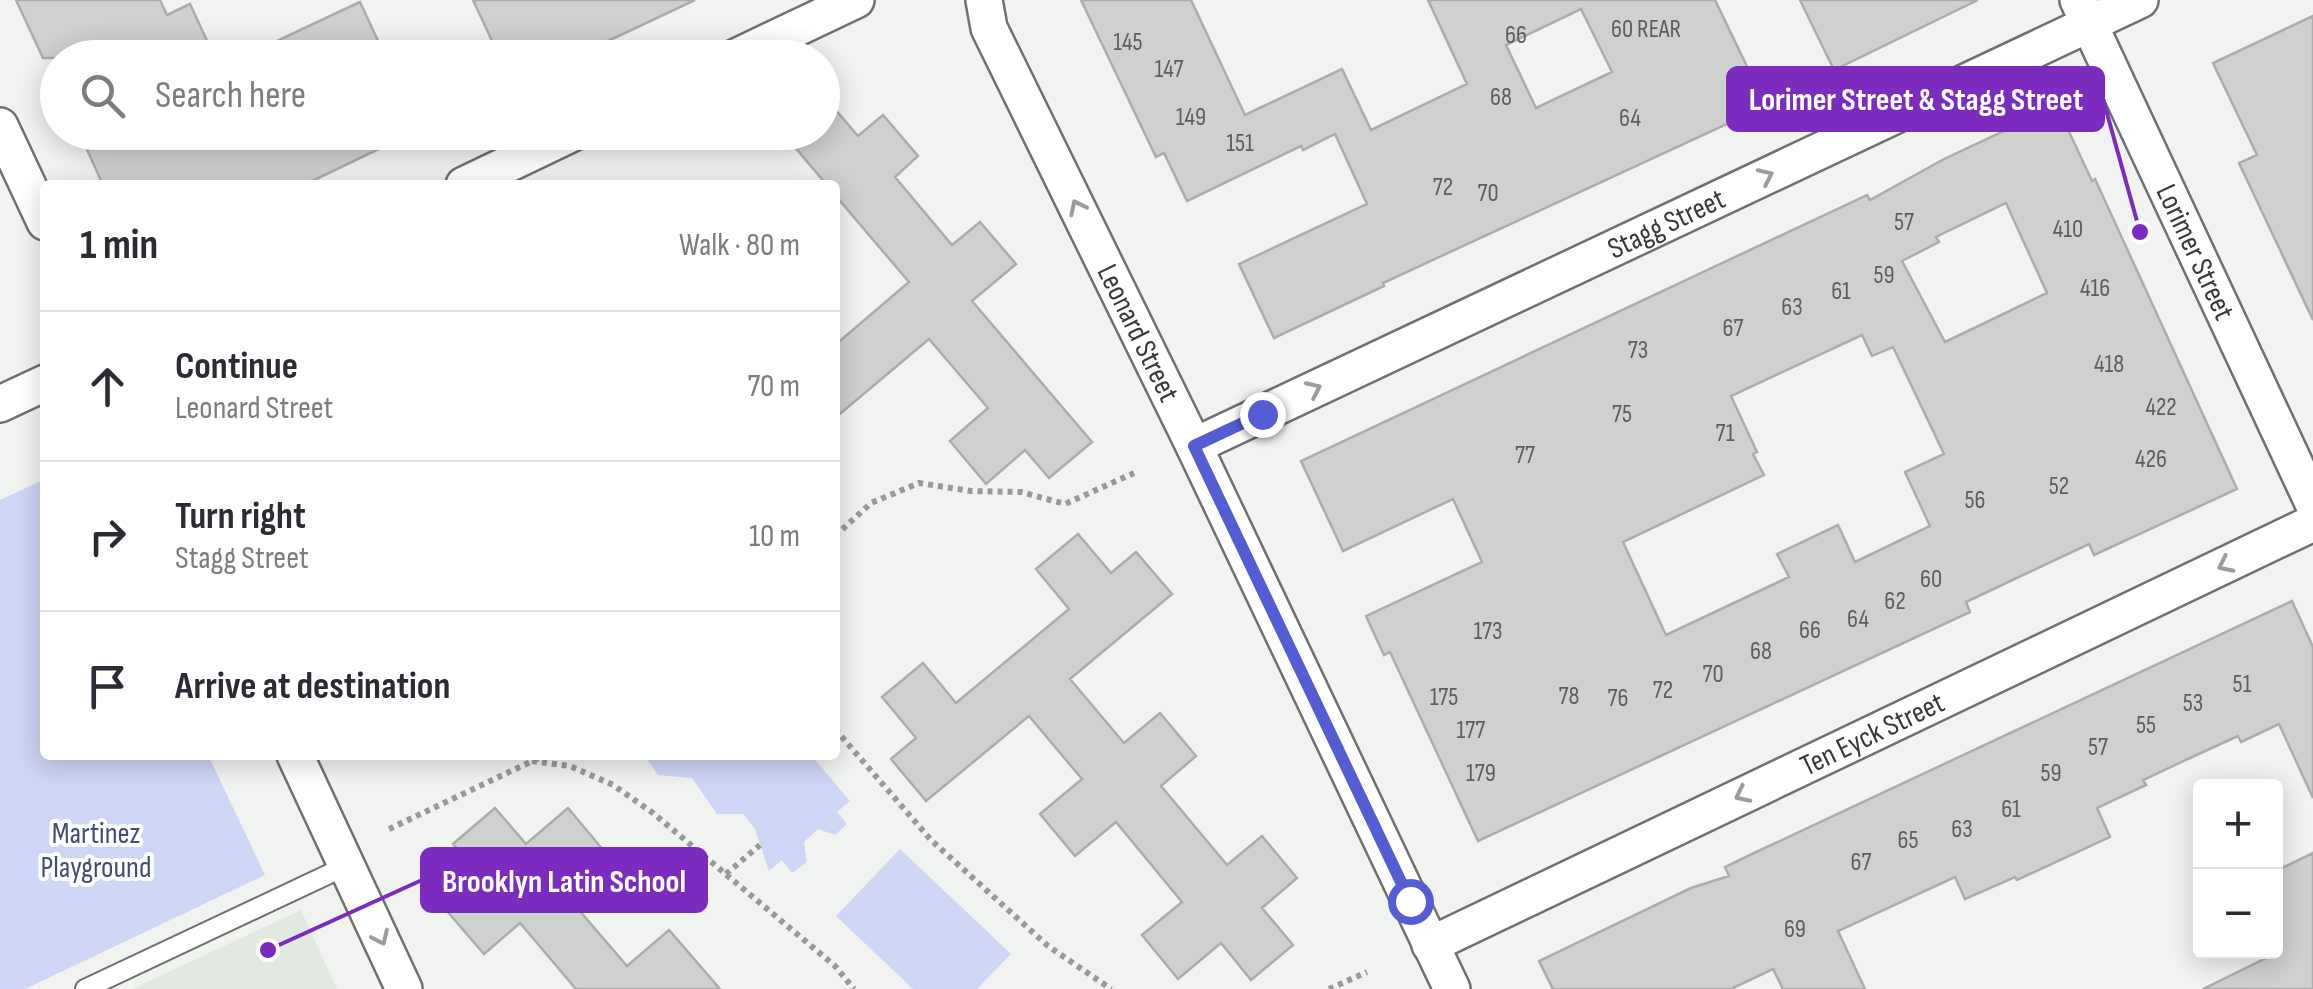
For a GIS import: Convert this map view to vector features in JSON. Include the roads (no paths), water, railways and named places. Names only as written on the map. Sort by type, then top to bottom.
[{"type":"street","points":[[772,40],[856,0]]},
{"type":"street","name":"Leonard Street","points":[[984,0],[989,28],[1194,446],[1452,989]]},
{"type":"street","name":"Stagg Street","points":[[1194,446],[2083,12],[2140,0]]},
{"type":"street","name":"Lorimer Street","points":[[2083,12],[2313,503]]},
{"type":"street","points":[[0,126],[40,211]]},
{"type":"street","points":[[474,180],[537,150]]},
{"type":"street","points":[[0,404],[40,384]]},
{"type":"street","name":"Ten Eyck Street","points":[[1430,945],[2313,523]]},
{"type":"street","points":[[296,760],[404,989]]},
{"type":"lane","points":[[85,989],[346,866]]},
{"type":"place","name":"Lorimer Street & Stagg Street","points":[[2140,232]]},
{"type":"place","name":"Brooklyn Latin School","points":[[268,950]]},
{"type":"park label","name":"Martinez Playground","points":[[96,850]]}]
